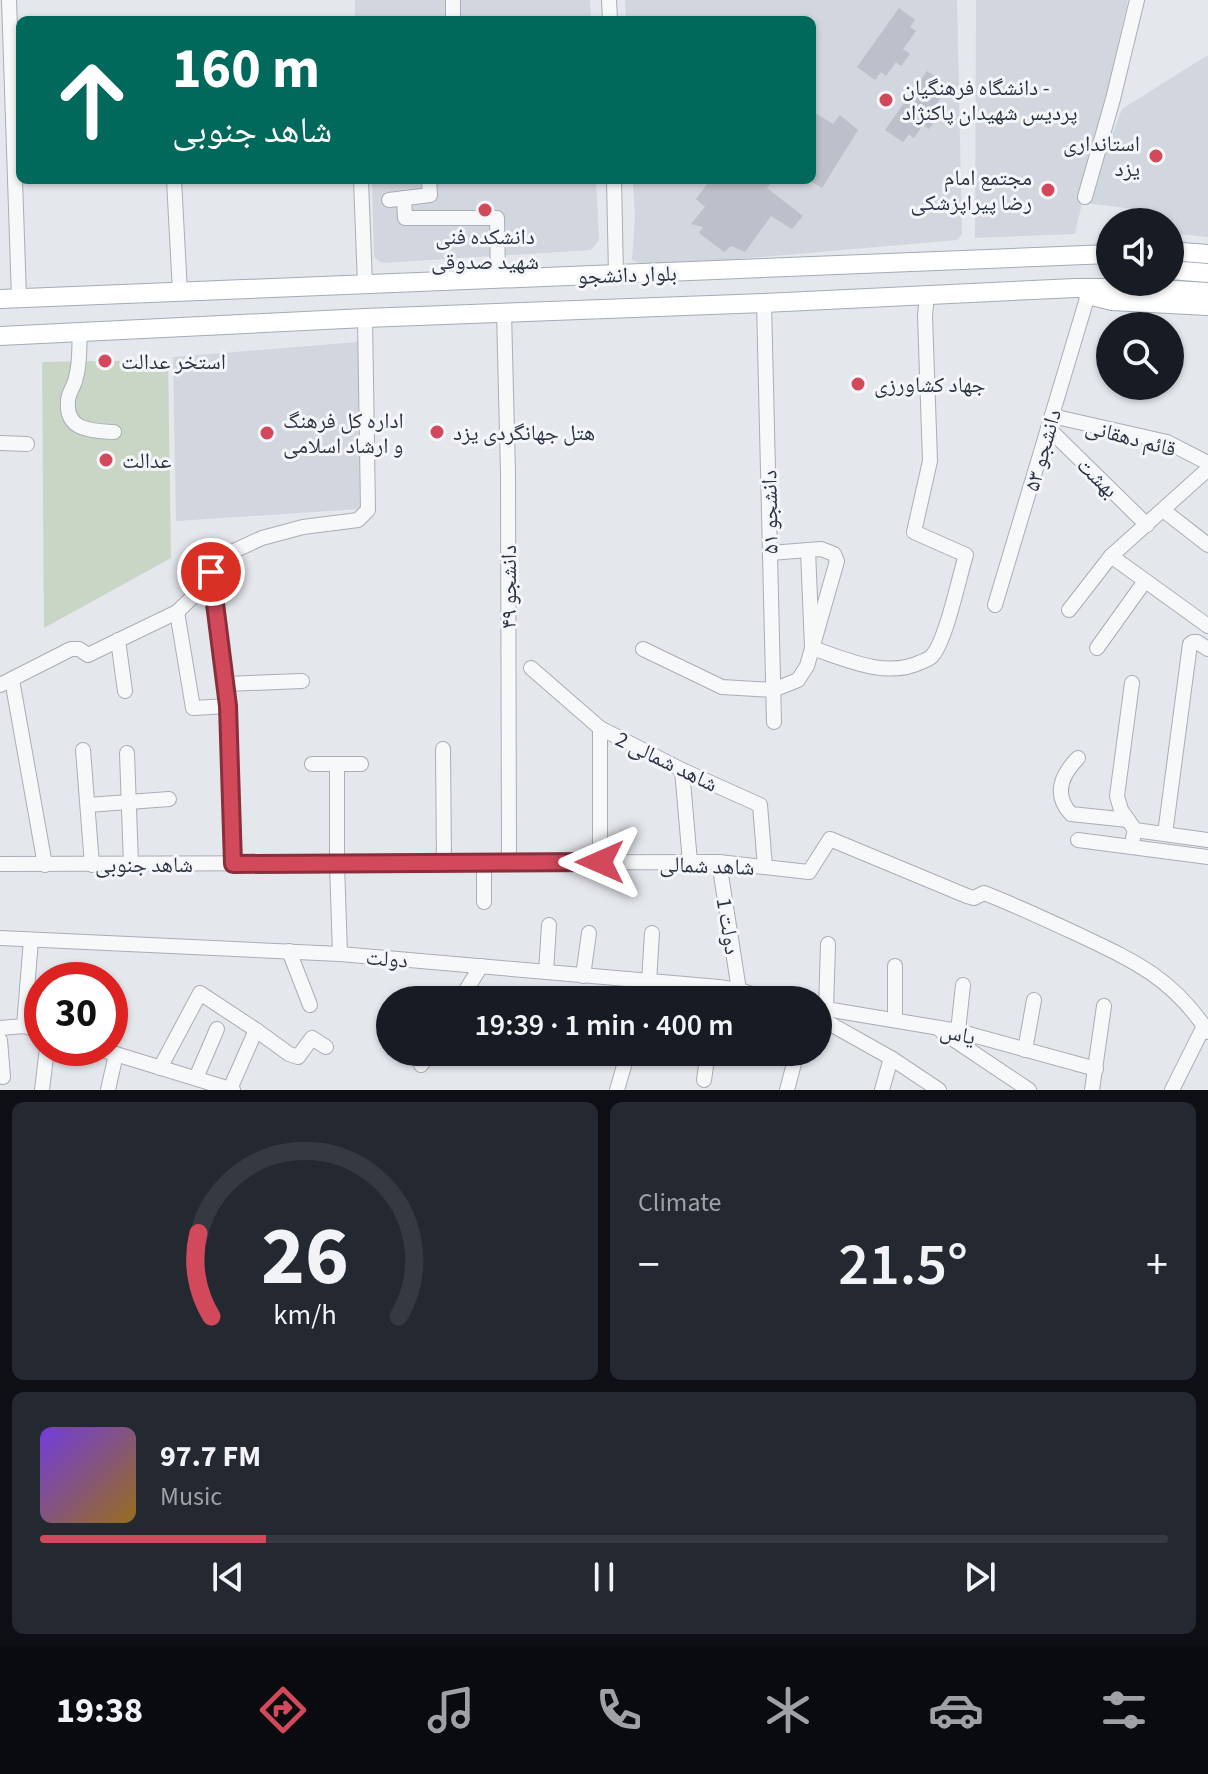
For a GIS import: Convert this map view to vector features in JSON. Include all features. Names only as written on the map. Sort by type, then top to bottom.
[{"type":"main road","points":[[1184,252],[1208,254]]},
{"type":"main road","name":"بلوار دانشجو","points":[[10,299],[1096,255]]},
{"type":"main road","points":[[1076,256],[1096,260]]},
{"type":"main road","points":[[1184,271],[1208,273]]},
{"type":"main road","name":"بلوار دانشجو","points":[[0,336],[927,294],[1081,291]]},
{"type":"main road","points":[[1081,291],[1208,292]]},
{"type":"main road","points":[[1081,291],[1112,301],[1208,306]]},
{"type":"street","points":[[9,0],[6,63],[10,299]]},
{"type":"street","points":[[1085,197],[1137,0]]},
{"type":"street","points":[[174,184],[180,292]]},
{"type":"street","points":[[361,184],[365,284]]},
{"type":"street","points":[[429,184],[430,195],[397,199],[405,218],[497,218],[498,279]]},
{"type":"street","points":[[614,184],[616,274]]},
{"type":"street","name":"دانشجو ۵۳","points":[[995,605],[1050,423],[1081,291]]},
{"type":"street","points":[[812,648],[857,664],[885,669],[912,666],[931,657],[942,639],[966,555],[914,532],[930,461],[927,294]]},
{"type":"street","name":"دانشجو ۵۱","points":[[764,303],[774,722]]},
{"type":"street","name":"دانشجو ۴۹","points":[[504,312],[508,473],[509,863]]},
{"type":"street","points":[[45,865],[6,683],[71,649],[79,649],[88,655],[177,612],[201,589],[227,554],[262,538],[303,527],[358,520],[368,510],[365,318]]},
{"type":"street","points":[[80,332],[76,378],[70,391],[68,410],[78,426],[87,431],[114,432]]},
{"type":"street","name":"قائم دهقانی","points":[[1050,423],[1167,442],[1208,466]]},
{"type":"street","name":"بهشت","points":[[1050,423],[1147,525]]},
{"type":"street","points":[[0,443],[27,444]]},
{"type":"street","points":[[1069,610],[1111,556],[1208,466]]},
{"type":"street","points":[[1163,510],[1208,545]]},
{"type":"street","points":[[643,649],[722,687],[773,690],[798,680],[807,666],[837,561],[834,554],[821,549],[770,553]]},
{"type":"street","points":[[808,550],[812,648]]},
{"type":"street","points":[[1111,556],[1208,626]]},
{"type":"street","points":[[211,572],[228,706],[233,864]]},
{"type":"street","points":[[1097,648],[1145,581]]},
{"type":"street","points":[[177,612],[193,708],[228,706]]},
{"type":"street","points":[[118,640],[125,691]]},
{"type":"street","points":[[1165,834],[1190,644],[1197,642],[1208,649]]},
{"type":"street","name":"شاهد شمالی 2","points":[[531,668],[600,728],[760,805],[765,867]]},
{"type":"street","points":[[225,684],[302,681]]},
{"type":"street","points":[[1131,847],[1131,825],[1121,810],[1117,796],[1132,683]]},
{"type":"street","points":[[600,728],[600,862]]},
{"type":"street","points":[[443,749],[444,863]]},
{"type":"street","points":[[83,750],[92,865]]},
{"type":"street","points":[[127,753],[131,864]]},
{"type":"street","points":[[1078,758],[1067,768],[1061,789],[1062,804],[1071,814],[1208,840]]},
{"type":"street","points":[[312,764],[361,764]]},
{"type":"street","points":[[337,764],[340,954]]},
{"type":"street","points":[[682,770],[690,862]]},
{"type":"street","points":[[88,805],[169,799]]},
{"type":"street","name":"شاهد شمالی","points":[[337,864],[719,862],[809,872],[830,839],[834,839],[967,896],[974,898],[984,893],[1012,904],[1135,962],[1189,1005],[1206,1029]]},
{"type":"street","points":[[1078,840],[1208,857]]},
{"type":"street","name":"دولت 1","points":[[719,862],[738,986]]},
{"type":"street","points":[[484,863],[484,902]]},
{"type":"street","name":"شاهد جنوبی","points":[[0,864],[337,864]]},
{"type":"street","points":[[546,972],[549,925]]},
{"type":"street","points":[[583,976],[589,933]]},
{"type":"street","points":[[648,986],[652,933]]},
{"type":"street","name":"دولت","points":[[0,938],[340,954],[672,986]]},
{"type":"street","points":[[29,962],[31,940]]},
{"type":"street","points":[[824,986],[828,944]]},
{"type":"street","points":[[289,951],[310,1005]]},
{"type":"street","points":[[469,986],[481,966]]},
{"type":"street","points":[[895,966],[895,1020]]},
{"type":"street","points":[[958,1031],[963,985]]},
{"type":"street","points":[[160,1068],[200,993],[289,1054],[298,1057],[312,1038],[326,1047]]},
{"type":"street","points":[[1025,1050],[1034,1000]]},
{"type":"street","points":[[1092,1090],[1104,1006]]},
{"type":"street","name":"یاس","points":[[832,1013],[958,1031],[1096,1069]]},
{"type":"street","points":[[832,1019],[939,1090]]},
{"type":"street","points":[[0,1028],[24,1026]]},
{"type":"street","points":[[937,1028],[1029,1090]]},
{"type":"street","points":[[196,1078],[217,1029]]},
{"type":"street","points":[[1172,1090],[1206,1029]]},
{"type":"street","points":[[128,1058],[232,1090],[256,1030]]},
{"type":"street","points":[[0,1040],[3,1077]]},
{"type":"street","points":[[882,1090],[891,1058]]},
{"type":"street","points":[[42,1090],[45,1066]]},
{"type":"street","points":[[108,1090],[113,1066]]},
{"type":"street","points":[[617,1090],[624,1066]]},
{"type":"street","points":[[704,1080],[706,1066]]},
{"type":"street","points":[[787,1090],[793,1066]]},
{"type":"shaded area","points":[[355,0],[590,0],[591,16],[355,16]]},
{"type":"shaded area","name":"دانشگاه فرهنگیان - پردیس شهیدان پاکنژاد","points":[[625,0],[957,0],[962,234],[957,240],[648,267],[632,260],[633,184],[816,184],[816,16],[626,16]]},
{"type":"shaded area","points":[[976,0],[1128,0],[1075,234],[975,238]]},
{"type":"shaded area","name":"استانداری یزد","points":[[1208,55],[1208,237],[1184,234],[1184,208],[1127,208],[1086,203],[1122,109]]},
{"type":"shaded area","name":"دانشکده فنی شهید صدوقی","points":[[372,184],[596,184],[599,240],[591,250],[382,263],[374,257]]},
{"type":"shaded area","name":"اداره کل فرهنگ و ارشاد اسلامی","points":[[358,342],[360,509],[176,521],[173,357]]},
{"type":"green space","name":"عدالت","points":[[168,360],[171,558],[44,628],[42,362]]},
{"type":"building","points":[[899,8],[915,20],[910,27],[916,31],[903,49],[910,54],[901,66],[896,62],[886,76],[881,72],[875,80],[857,67]]},
{"type":"building","points":[[927,71],[943,82],[938,89],[944,93],[931,111],[938,116],[929,129],[923,125],[914,138],[909,134],[903,142],[885,130]]},
{"type":"building","points":[[816,113],[833,124],[840,115],[858,130],[822,188],[815,184]]},
{"type":"building","points":[[707,184],[770,184],[767,188],[803,216],[792,229],[771,216],[745,252],[731,246],[724,252],[699,233],[703,227],[691,224],[705,207],[696,199]]},
{"type":"place","name":"دانشگاه فرهنگیان - پردیس شهیدان پاکنژاد","points":[[886,100]]},
{"type":"place","name":"استانداری یزد","points":[[1156,156]]},
{"type":"place","name":"مجتمع امام رضا پیراپزشکی","points":[[1048,190]]},
{"type":"place","name":"دانشکده فنی شهید صدوقی","points":[[485,210]]},
{"type":"place","name":"استخر عدالت","points":[[105,361]]},
{"type":"place","name":"جهاد کشاورزی","points":[[858,384]]},
{"type":"place","name":"هتل جهانگردی یزد","points":[[437,432]]},
{"type":"place","name":"اداره کل فرهنگ و ارشاد اسلامی","points":[[267,433]]},
{"type":"place","name":"عدالت","points":[[106,460]]},
{"type":"route","points":[[211,572],[228,706],[233,864],[600,862]]}]
